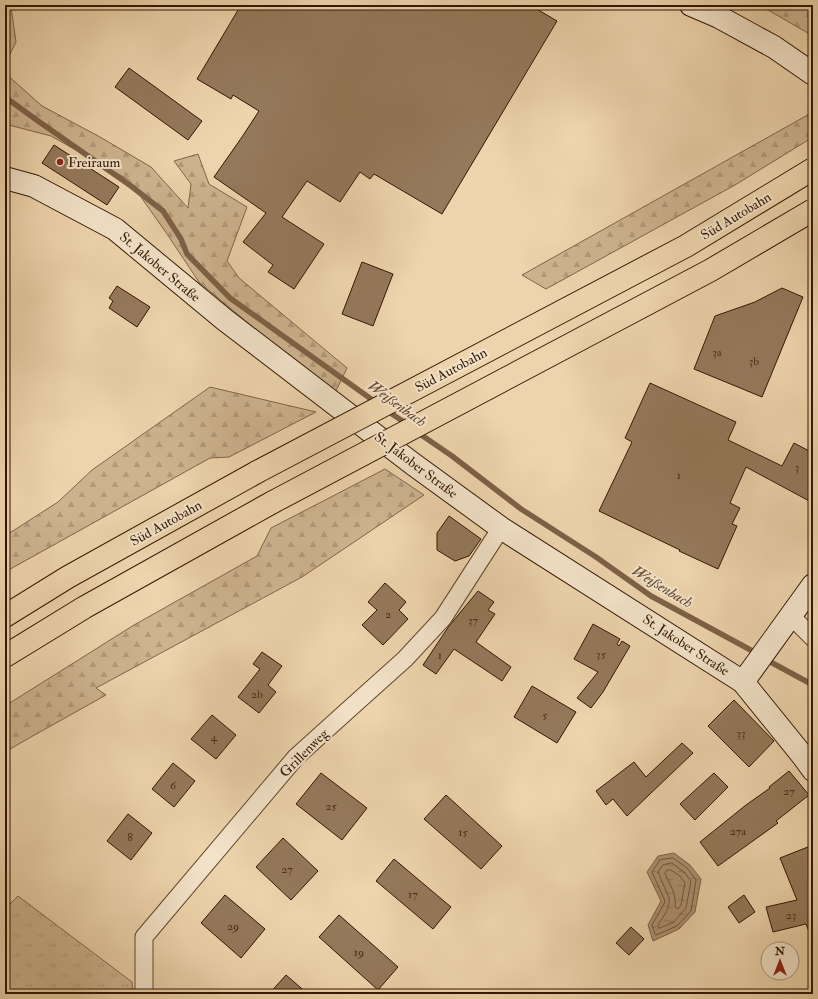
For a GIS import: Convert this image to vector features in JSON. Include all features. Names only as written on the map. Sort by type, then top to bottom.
[{"type":"highway","name":"Süd Autobahn","points":[[5,616],[68,577],[257,472],[686,246],[813,169]]},
{"type":"highway","points":[[5,656],[85,607],[273,502],[704,274],[813,210]]},
{"type":"main road","points":[[691,5],[718,16],[774,47],[813,74]]},
{"type":"main road","name":"St. Jakober Straße","points":[[5,178],[34,186],[115,230],[225,320],[413,464],[501,528],[743,682],[813,770]]},
{"type":"main road","points":[[743,682],[813,585]]},
{"type":"street","name":"Grillenweg","points":[[144,994],[144,937],[296,757],[405,659],[443,618],[501,528]]},
{"type":"street","points":[[791,616],[813,638]]},
{"type":"green space","points":[[5,5],[13,5],[11,7],[16,42],[5,64]]},
{"type":"green space","points":[[755,5],[813,5],[813,36],[768,10]]},
{"type":"green space","points":[[5,73],[42,106],[100,137],[151,167],[188,208],[191,184],[174,161],[198,154],[209,184],[247,207],[227,261],[239,278],[347,368],[334,395],[199,282],[129,180],[51,136],[5,124]]},
{"type":"green space","points":[[813,112],[813,137],[735,185],[546,289],[522,275]]},
{"type":"green space","points":[[210,387],[316,412],[229,457],[210,458],[5,572],[5,536],[58,502],[92,470]]},
{"type":"green space","points":[[385,469],[424,495],[302,577],[96,688],[106,695],[5,752],[5,706],[134,625],[257,556],[271,528]]},
{"type":"green space","points":[[18,896],[132,982],[133,994],[5,994],[5,909]]},
{"type":"water","points":[[674,853],[690,865],[701,879],[695,912],[679,929],[653,941],[648,925],[661,901],[647,872],[658,856]]},
{"type":"building","points":[[241,5],[530,5],[557,21],[442,214],[374,174],[370,179],[360,172],[340,202],[307,181],[282,217],[324,244],[294,289],[268,272],[273,265],[243,242],[266,213],[214,177],[259,111],[233,95],[231,99],[197,79]]},
{"type":"building","points":[[129,68],[202,121],[188,140],[115,87]]},
{"type":"building","points":[[54,145],[119,187],[107,205],[42,163]]},
{"type":"building","points":[[362,262],[393,274],[373,326],[342,314]]},
{"type":"building","points":[[117,286],[150,307],[137,327],[109,308],[113,301],[109,298]]},
{"type":"building","points":[[782,288],[803,297],[762,397],[694,369],[715,316],[755,302]]},
{"type":"building","points":[[650,383],[736,422],[728,440],[782,466],[794,443],[813,453],[813,503],[746,467],[730,503],[740,508],[732,524],[737,526],[718,569],[599,511],[632,442],[625,438]]},
{"type":"building","points":[[449,516],[481,539],[469,556],[455,561],[437,550],[437,533]]},
{"type":"building","points":[[385,583],[406,602],[399,610],[408,619],[383,645],[362,625],[377,610],[368,602]]},
{"type":"building","points":[[478,591],[494,602],[488,610],[495,614],[476,642],[511,667],[502,681],[454,649],[436,674],[423,665],[449,626]]},
{"type":"building","points":[[593,624],[620,639],[617,644],[619,646],[622,641],[630,646],[603,692],[591,708],[577,698],[598,672],[574,659]]},
{"type":"building","points":[[262,652],[282,666],[268,685],[276,692],[259,713],[238,697],[260,669],[253,664]]},
{"type":"building","points":[[532,686],[576,712],[557,743],[514,717]]},
{"type":"building","points":[[734,700],[774,741],[749,767],[708,726]]},
{"type":"building","points":[[212,715],[236,735],[216,759],[191,739]]},
{"type":"building","points":[[682,743],[693,753],[627,816],[613,799],[606,805],[596,791],[634,762],[646,777]]},
{"type":"building","points":[[173,763],[195,781],[174,807],[152,789]]},
{"type":"building","points":[[789,771],[809,795],[776,821],[778,823],[718,866],[700,842],[770,788],[769,787]]},
{"type":"building","points":[[321,773],[367,808],[342,840],[296,804]]},
{"type":"building","points":[[714,773],[728,787],[695,820],[680,804]]},
{"type":"building","points":[[446,795],[502,846],[481,869],[424,819]]},
{"type":"building","points":[[128,814],[152,833],[131,860],[107,841]]},
{"type":"building","points":[[283,838],[318,871],[291,900],[256,867]]},
{"type":"building","points":[[813,845],[813,939],[806,924],[773,932],[766,907],[797,900],[780,858]]},
{"type":"building","points":[[394,859],[451,907],[433,929],[376,881]]},
{"type":"building","points":[[225,895],[265,929],[241,958],[201,923]]},
{"type":"building","points":[[744,895],[755,912],[739,923],[728,907]]},
{"type":"building","points":[[339,915],[398,967],[378,990],[319,937]]},
{"type":"building","points":[[631,927],[644,939],[629,955],[616,943]]},
{"type":"building","points":[[286,975],[308,994],[269,994]]},
{"type":"waterway","name":"Weißenbach","points":[[5,97],[131,186],[163,211],[181,239],[187,254],[230,298],[378,404]]},
{"type":"waterway","name":"Weißenbach","points":[[386,410],[407,424]]},
{"type":"waterway","name":"Weißenbach","points":[[417,432],[452,456],[521,509],[596,557],[651,596],[758,654]]},
{"type":"waterway","name":"Weißenbach","points":[[765,659],[813,685]]},
{"type":"place","name":"Freiraum","points":[[60,162]]}]
